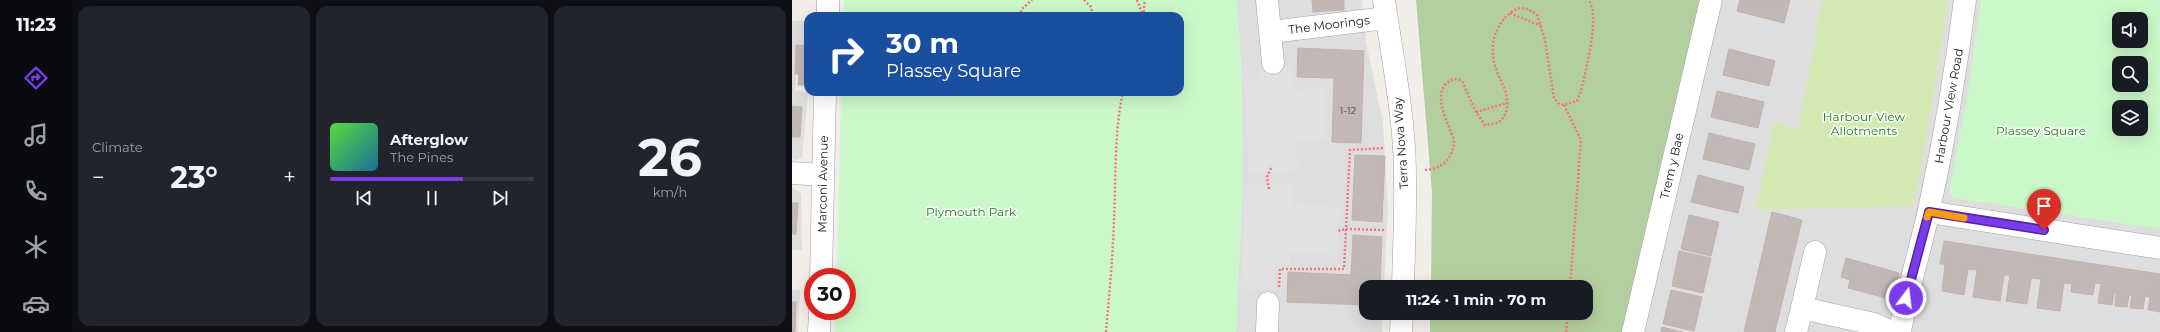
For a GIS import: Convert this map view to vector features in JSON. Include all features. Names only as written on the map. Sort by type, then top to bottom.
[{"type":"street","points":[[828,0],[828,12]]},
{"type":"street","name":"The Moorings","points":[[1267,0],[1273,63]]},
{"type":"street","name":"Trem y Bae","points":[[1633,332],[1711,0]]},
{"type":"street","name":"Harbour View Road","points":[[1900,332],[1906,298],[1929,212],[1950,102],[1966,0]]},
{"type":"street","name":"The Moorings","points":[[1271,32],[1385,9]]},
{"type":"street","name":"Terra Nova Way","points":[[1385,9],[1404,148],[1403,280]]},
{"type":"street","name":"Marconi Avenue","points":[[821,268],[825,96]]},
{"type":"street","points":[[792,174],[823,175]]},
{"type":"street","points":[[1929,212],[2160,248]]},
{"type":"street","points":[[1796,332],[1815,252]]},
{"type":"street","points":[[1267,332],[1273,296]]},
{"type":"street","points":[[1802,308],[1874,324],[1891,332]]},
{"type":"street","points":[[819,332],[820,320]]},
{"type":"street","points":[[1401,332],[1402,320]]},
{"type":"path","points":[[1021,12],[1032,0]]},
{"type":"path","points":[[1084,0],[1090,7],[1092,12]]},
{"type":"path","points":[[1137,0],[1142,12]]},
{"type":"path","points":[[1144,12],[1145,0]]},
{"type":"path","points":[[1564,106],[1577,101],[1581,91],[1594,15],[1589,0]]},
{"type":"path","points":[[1422,171],[1439,168],[1446,162],[1454,147],[1454,140],[1442,106],[1440,95],[1443,87],[1453,80],[1462,81],[1476,112],[1485,125],[1498,123],[1506,113],[1506,94],[1496,67],[1492,48],[1495,34],[1501,22],[1510,13],[1516,9],[1530,10],[1537,15],[1541,26],[1554,98],[1564,106],[1581,140],[1571,280]]},
{"type":"path","points":[[1510,13],[1541,26]]},
{"type":"path","points":[[1106,332],[1114,239],[1119,108],[1122,96]]},
{"type":"path","points":[[1476,112],[1507,103]]},
{"type":"path","points":[[1273,296],[1280,269],[1344,269],[1350,150],[1404,148]]},
{"type":"path","points":[[1269,189],[1267,177],[1272,166]]},
{"type":"path","points":[[1337,231],[1346,229],[1404,231]]},
{"type":"path","points":[[1566,332],[1567,320]]},
{"type":"shaded area","points":[[1237,0],[1362,0],[1366,42],[1383,123],[1388,209],[1384,280],[1359,280],[1359,320],[1383,320],[1382,332],[1236,332],[1243,177],[1241,65]]},
{"type":"shaded area","points":[[1685,0],[2160,0],[2160,332],[1610,332]]},
{"type":"shaded area","points":[[792,21],[804,21],[804,75],[796,74],[795,91],[804,92],[804,96],[808,96],[802,157],[797,160],[792,159]]},
{"type":"shaded area","points":[[1292,67],[1293,90],[1323,88],[1326,139],[1296,141],[1298,170],[1248,173],[1244,80],[1259,79],[1259,69]]},
{"type":"shaded area","points":[[1245,183],[1293,185],[1292,205],[1339,207],[1337,255],[1291,253],[1290,265],[1276,264],[1275,291],[1241,289]]},
{"type":"shaded area","points":[[792,188],[800,192],[801,195],[802,250],[792,250]]},
{"type":"shaded area","points":[[792,290],[800,290],[798,332],[792,332]]},
{"type":"green space","name":"Plymouth Park","points":[[844,0],[1237,0],[1241,65],[1243,177],[1236,332],[835,332],[836,320],[856,320],[856,268],[837,268],[841,96],[1184,96],[1184,12],[844,12]]},
{"type":"green space","points":[[1416,0],[1701,0],[1623,332],[1430,332],[1430,320],[1593,320],[1593,280],[1431,280],[1432,192]]},
{"type":"green space","name":"Harbour View Allotments","points":[[1822,0],[1948,0],[1927,133],[1913,206],[1755,210],[1774,122],[1798,129]]},
{"type":"green space","name":"Plassey Square","points":[[1981,0],[2160,0],[2160,229],[1954,198],[1949,192],[1968,92]]},
{"type":"building","points":[[1312,0],[1344,0],[1344,10],[1313,12]]},
{"type":"building","points":[[1740,0],[1790,0],[1784,23],[1737,11]]},
{"type":"building","points":[[796,45],[804,46],[804,75],[795,74]]},
{"type":"building","points":[[1298,48],[1364,51],[1361,143],[1332,142],[1334,78],[1297,77]]},
{"type":"building","points":[[1729,49],[1775,61],[1769,86],[1723,75]]},
{"type":"building","points":[[799,75],[804,76],[804,85],[798,85]]},
{"type":"building","points":[[1717,91],[1764,102],[1758,128],[1711,117]]},
{"type":"building","points":[[792,106],[802,107],[800,137],[792,137]]},
{"type":"building","points":[[1709,133],[1755,144],[1749,170],[1703,159]]},
{"type":"building","points":[[1355,155],[1385,156],[1382,222],[1352,220]]},
{"type":"building","points":[[1698,175],[1744,187],[1738,213],[1691,202]]},
{"type":"building","points":[[792,203],[798,203],[796,234],[792,234]]},
{"type":"building","points":[[1772,212],[1802,220],[1775,332],[1744,332]]},
{"type":"building","points":[[1689,215],[1719,222],[1711,256],[1681,249]]},
{"type":"building","points":[[1353,235],[1382,237],[1380,280],[1359,280],[1359,305],[1287,302],[1288,272],[1351,275]]},
{"type":"building","points":[[1944,241],[2160,274],[2160,312],[2148,310],[2150,297],[2145,296],[2143,309],[2130,308],[2132,295],[2129,295],[2127,307],[2115,306],[2116,294],[2114,293],[2112,305],[2098,303],[2101,284],[2095,283],[2093,295],[2071,292],[2072,284],[2064,283],[2060,311],[2037,308],[2041,279],[2031,278],[2027,304],[2006,301],[2010,275],[2004,275],[2000,301],[1973,297],[1977,270],[1968,269],[1964,295],[1942,291],[1945,264],[1940,264]]},
{"type":"building","points":[[1679,251],[1711,258],[1703,293],[1672,286]]},
{"type":"building","points":[[1846,258],[1899,273],[1895,291],[1889,289],[1886,298],[1848,288],[1850,280],[1841,277]]},
{"type":"building","points":[[1671,290],[1702,297],[1694,331],[1663,324]]},
{"type":"building","points":[[792,302],[796,302],[795,332],[792,332]]},
{"type":"building","points":[[1662,327],[1682,332],[1661,332]]},
{"type":"slow traffic","points":[[1927,217],[1929,212],[1964,218]]},
{"type":"route","points":[[1906,298],[1929,212],[2044,230]]}]
